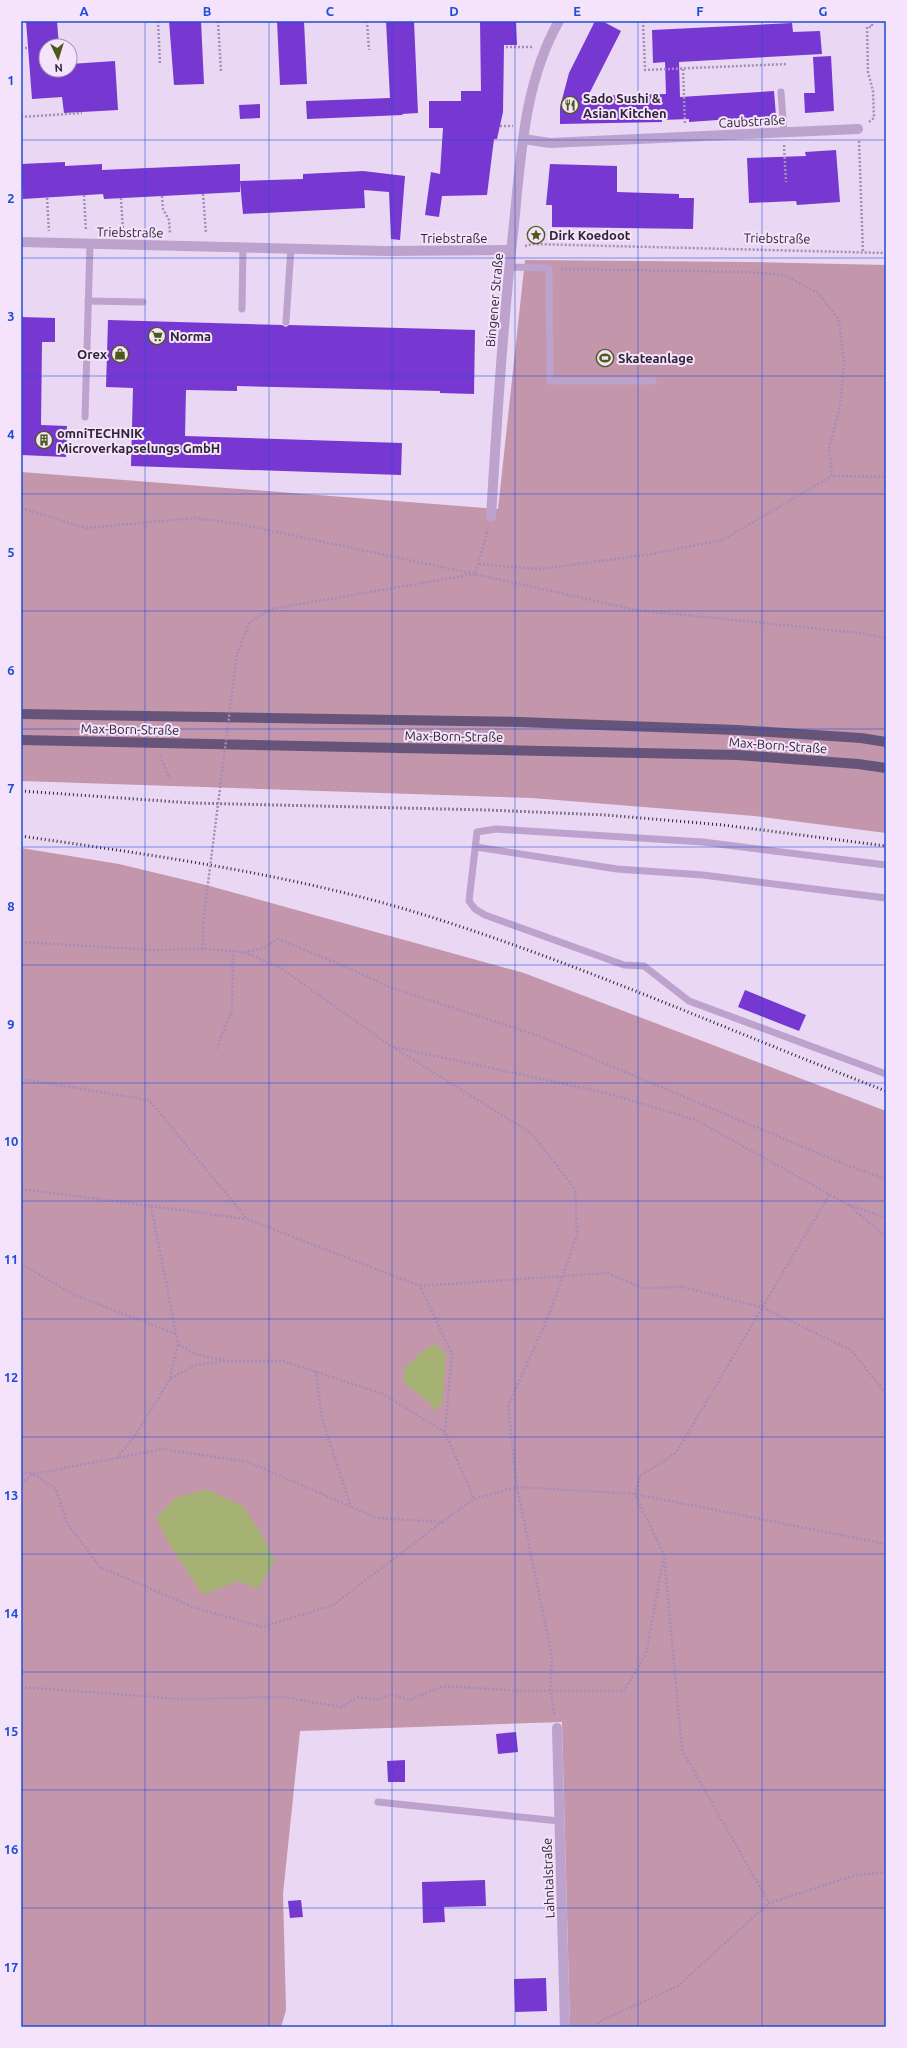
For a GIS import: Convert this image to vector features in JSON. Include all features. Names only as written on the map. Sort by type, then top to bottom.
[{"type":"main road","name":"Max-Born-Straße","points":[[21,714],[520,722],[737,730],[861,738],[886,742]]},
{"type":"main road","name":"Max-Born-Straße","points":[[21,740],[737,755],[858,764],[886,768]]},
{"type":"street","name":"Bingener Straße","points":[[491,517],[509,268],[523,138],[533,87],[547,47],[560,21]]},
{"type":"street","name":"Caubstraße","points":[[523,138],[550,143],[858,129]]},
{"type":"street","name":"Triebstraße","points":[[21,242],[385,251],[511,250]]},
{"type":"street","name":"Lahntalstraße","points":[[557,1728],[565,2027]]},
{"type":"lane","points":[[781,92],[784,133]]},
{"type":"lane","points":[[85,417],[89,244]]},
{"type":"lane","points":[[242,309],[243,247]]},
{"type":"lane","points":[[286,322],[291,248]]},
{"type":"lane","points":[[509,268],[548,268],[550,381],[653,381]]},
{"type":"lane","points":[[88,301],[143,302]]},
{"type":"lane","points":[[886,865],[703,842],[496,829],[477,832],[469,901],[475,910],[535,934],[624,964],[644,966],[689,1001],[886,1074]]},
{"type":"lane","points":[[476,847],[617,869],[703,875],[886,898]]},
{"type":"lane","points":[[378,1802],[559,1821]]},
{"type":"path","points":[[158,21],[160,65]]},
{"type":"path","points":[[218,21],[221,72]]},
{"type":"path","points":[[367,21],[369,50]]},
{"type":"path","points":[[642,21],[645,70],[787,64]]},
{"type":"path","points":[[863,253],[858,129],[874,118],[873,91],[868,72],[866,27],[872,27],[872,21]]},
{"type":"path","points":[[506,47],[547,47]]},
{"type":"path","points":[[21,48],[28,48]]},
{"type":"path","points":[[682,69],[686,138]]},
{"type":"path","points":[[21,117],[82,113]]},
{"type":"path","points":[[784,133],[786,182]]},
{"type":"path","points":[[203,194],[207,246]]},
{"type":"path","points":[[84,196],[89,244]]},
{"type":"path","points":[[162,196],[164,209],[170,220],[171,246]]},
{"type":"path","points":[[47,198],[50,243]]},
{"type":"path","points":[[121,198],[123,245]]},
{"type":"path","name":"Triebstraße","points":[[511,250],[532,244],[886,253]]},
{"type":"path","points":[[548,268],[746,272],[784,275],[818,293],[839,320],[844,363],[840,406],[829,449],[832,476]]},
{"type":"path","points":[[479,564],[539,569],[646,555],[722,540],[832,476],[886,477]]},
{"type":"path","points":[[21,508],[86,528],[194,518],[234,523],[636,610],[860,633],[886,638]]},
{"type":"path","points":[[475,574],[491,517]]},
{"type":"path","points":[[203,949],[202,923],[237,654],[250,622],[271,608],[475,574]]},
{"type":"path","points":[[154,743],[170,779]]},
{"type":"path","points":[[21,942],[154,950],[203,949],[244,952],[263,948],[278,939],[342,965],[387,986],[542,1037],[846,1165],[886,1179]]},
{"type":"path","points":[[216,1049],[232,1011],[233,951]]},
{"type":"path","points":[[244,952],[279,967],[391,1046],[531,1133],[575,1189],[577,1234],[564,1276],[508,1406],[518,1487],[552,1656],[550,1690],[557,1728]]},
{"type":"path","points":[[391,1046],[606,1093],[696,1120],[829,1195],[847,1204],[886,1218]]},
{"type":"path","points":[[21,1079],[149,1100],[247,1219]]},
{"type":"path","points":[[21,1189],[247,1219],[420,1286],[607,1273],[643,1288],[682,1287],[762,1308],[851,1350],[886,1394]]},
{"type":"path","points":[[769,1903],[682,1750],[664,1555],[635,1494],[640,1476],[676,1452],[829,1195]]},
{"type":"path","points":[[847,1204],[886,1237]]},
{"type":"path","points":[[117,1458],[134,1437],[170,1379],[178,1344],[151,1206]]},
{"type":"path","points":[[21,1264],[77,1296],[176,1334]]},
{"type":"path","points":[[420,1286],[452,1354],[445,1432],[474,1499]]},
{"type":"path","points":[[178,1344],[195,1354],[227,1361]]},
{"type":"path","points":[[170,1379],[193,1366],[227,1361],[283,1361],[383,1394],[445,1432]]},
{"type":"path","points":[[316,1371],[322,1419],[351,1507]]},
{"type":"path","points":[[21,1472],[33,1474],[163,1449],[248,1462],[377,1518],[442,1522]]},
{"type":"path","points":[[33,1474],[56,1489],[67,1523],[100,1567],[193,1607],[262,1627],[333,1605],[474,1499],[518,1487],[635,1494],[886,1544]]},
{"type":"path","points":[[21,1483],[33,1474]]},
{"type":"path","points":[[21,1687],[180,1699],[284,1697],[341,1707],[358,1697],[376,1700],[392,1694],[409,1700],[444,1686],[519,1691],[624,1691],[646,1654],[664,1555]]},
{"type":"path","points":[[595,2027],[602,2020],[678,1986],[769,1903],[856,1875],[886,1872]]},
{"type":"shaded area","points":[[525,260],[886,265],[886,833],[755,816],[532,798],[21,781],[21,472],[498,509]]},
{"type":"shaded area","points":[[21,848],[119,864],[206,885],[524,973],[886,1111],[886,2027],[570,2027],[562,1722],[300,1731],[283,1894],[286,2010],[281,2027],[21,2027]]},
{"type":"shaded area","points":[[436,1344],[446,1355],[442,1404],[433,1411],[430,1403],[403,1382],[405,1367],[425,1349]]},
{"type":"shaded area","points":[[206,1489],[243,1506],[262,1535],[275,1562],[257,1589],[238,1581],[203,1595],[172,1549],[156,1518],[175,1498]]},
{"type":"building","points":[[26,21],[57,21],[58,38],[38,38],[38,78],[78,78],[78,63],[115,61],[118,110],[64,113],[62,97],[32,99]]},
{"type":"building","points":[[169,21],[201,21],[204,84],[174,85]]},
{"type":"building","points":[[277,21],[304,21],[307,84],[280,85]]},
{"type":"building","points":[[386,21],[414,21],[418,113],[307,119],[306,101],[390,98]]},
{"type":"building","points":[[480,21],[516,21],[517,45],[504,45],[503,112],[497,139],[494,139],[487,195],[442,196],[439,217],[425,215],[431,172],[440,174],[443,128],[429,128],[429,101],[461,101],[461,91],[481,91]]},
{"type":"building","points":[[595,21],[602,21],[621,31],[588,96],[666,94],[665,62],[653,63],[652,30],[792,23],[793,32],[820,31],[822,54],[679,62],[680,97],[774,91],[776,116],[689,122],[689,119],[662,120],[662,122],[560,124],[560,107],[569,73]]},
{"type":"building","points":[[831,56],[834,111],[805,113],[804,93],[815,93],[813,57]]},
{"type":"building","points":[[260,104],[260,118],[240,119],[239,105]]},
{"type":"building","points":[[836,150],[840,202],[797,205],[796,201],[749,203],[747,158],[806,156],[805,152]]},
{"type":"building","points":[[65,162],[65,166],[102,164],[102,170],[240,164],[240,181],[303,179],[303,174],[363,171],[405,176],[400,240],[391,239],[389,192],[364,190],[365,208],[243,214],[240,182],[240,192],[104,199],[103,194],[23,199],[21,164]]},
{"type":"building","points":[[550,164],[617,166],[617,192],[679,194],[679,198],[694,198],[693,229],[552,227],[552,205],[546,205]]},
{"type":"building","points":[[21,317],[55,318],[55,342],[42,342],[41,425],[67,426],[66,457],[21,455]]},
{"type":"building","points":[[108,320],[282,325],[286,327],[289,325],[475,330],[474,394],[440,393],[440,391],[237,386],[237,391],[186,390],[185,436],[402,443],[401,475],[131,466],[133,388],[106,387]]},
{"type":"building","points":[[745,990],[806,1015],[799,1031],[738,1007]]},
{"type":"building","points":[[516,1732],[518,1752],[498,1754],[496,1734]]},
{"type":"building","points":[[405,1760],[405,1782],[388,1782],[387,1761]]},
{"type":"building","points":[[485,1880],[486,1906],[444,1907],[445,1922],[423,1923],[422,1882]]},
{"type":"building","points":[[301,1900],[303,1917],[290,1918],[288,1901]]},
{"type":"building","points":[[546,1978],[547,2011],[515,2012],[514,1979]]},
{"type":"railway","points":[[21,791],[192,803],[487,810],[606,815],[723,825],[886,846]]},
{"type":"railway","points":[[21,836],[228,868],[330,889],[381,902],[489,936],[603,978],[886,1091]]},
{"type":"place","name":"Sado Sushi & Asian Kitchen","points":[[570,105]]},
{"type":"place","name":"Dirk Koedoot","points":[[536,235]]},
{"type":"place","name":"Norma","points":[[157,336]]},
{"type":"place","name":"Orex","points":[[120,354]]},
{"type":"place","name":"Skateanlage","points":[[605,358]]},
{"type":"place","name":"omniTECHNIK Microverkapselungs GmbH","points":[[44,440]]}]
